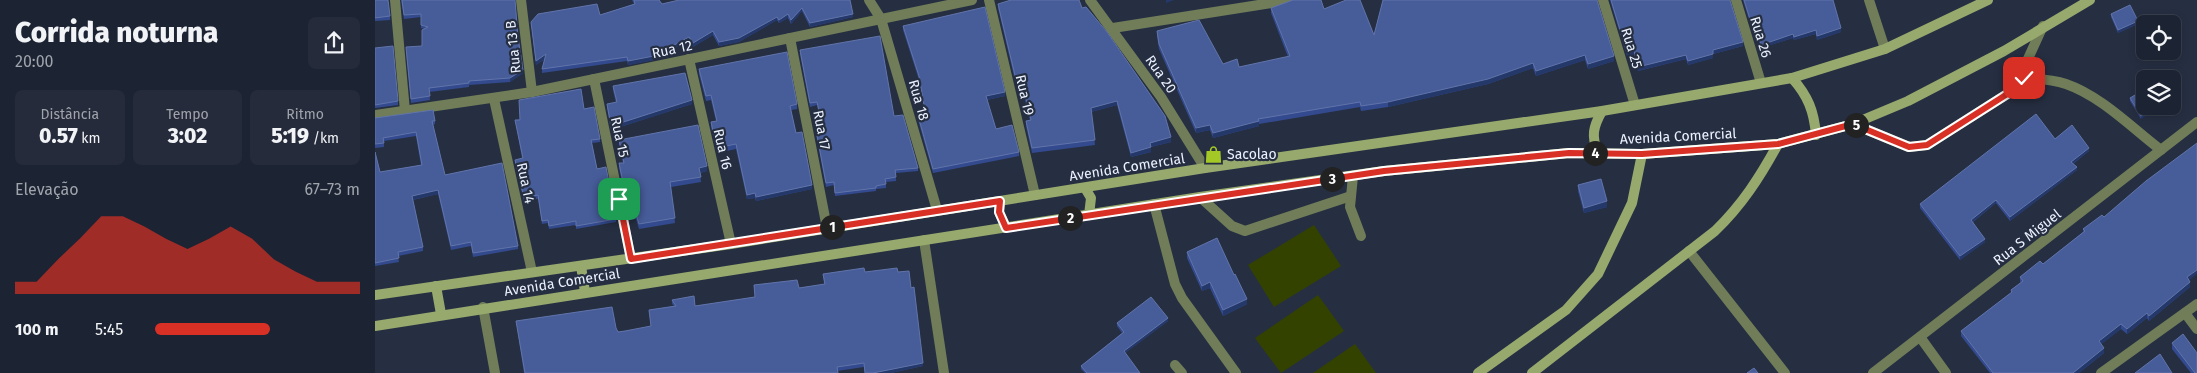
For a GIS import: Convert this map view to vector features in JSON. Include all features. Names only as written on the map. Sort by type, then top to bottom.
[{"type":"street","points":[[395,0],[405,111]]},
{"type":"street","name":"Rua 13 B","points":[[521,0],[532,92]]},
{"type":"street","name":"Rua 18","points":[[869,0],[881,19],[937,210]]},
{"type":"street","name":"Rua 12","points":[[375,115],[532,92],[972,0]]},
{"type":"street","name":"Rua 19","points":[[989,0],[1035,196]]},
{"type":"street","name":"Rua 20","points":[[1090,0],[1113,28],[1161,97],[1205,168]]},
{"type":"street","points":[[1113,28],[1290,0]]},
{"type":"street","name":"Rua 25","points":[[1603,0],[1635,105]]},
{"type":"street","name":"Rua 26","points":[[1736,0],[1761,83]]},
{"type":"street","points":[[1869,0],[1885,49]]},
{"type":"street","name":"Avenida Comercial","points":[[375,295],[731,244],[1205,168],[1602,111],[1792,78],[1885,49],[1988,0]]},
{"type":"street","name":"Avenida Comercial","points":[[375,326],[441,314],[1200,197],[1420,167],[1569,153],[1642,154],[1778,144],[1853,124],[1908,101],[2004,51],[2043,26],[2090,0]]},
{"type":"street","points":[[1853,124],[1909,147],[1927,145],[2012,91],[2024,78],[2025,63],[2043,26]]},
{"type":"street","name":"Rua 17","points":[[790,38],[827,228]]},
{"type":"street","name":"Rua 16","points":[[689,59],[731,244]]},
{"type":"street","points":[[1792,78],[1805,93],[1812,108],[1816,135]]},
{"type":"street","points":[[2024,78],[2051,80],[2081,90],[2161,150]]},
{"type":"street","name":"Rua 15","points":[[594,80],[631,259]]},
{"type":"street","name":"Rua 14","points":[[494,99],[532,272]]},
{"type":"street","points":[[1598,153],[1592,138],[1595,124],[1602,111]]},
{"type":"street","name":"Rua S Miguel","points":[[1873,373],[2197,122]]},
{"type":"street","points":[[1532,373],[1715,231],[1739,208],[1757,182],[1778,144]]},
{"type":"street","points":[[1479,373],[1565,310],[1598,274],[1632,203],[1642,154]]},
{"type":"street","points":[[1353,176],[1350,207],[1361,236]]},
{"type":"street","points":[[1085,188],[1091,198],[1089,215]]},
{"type":"street","points":[[1200,197],[1232,226],[1245,231],[1351,196]]},
{"type":"street","points":[[1000,201],[999,212],[1006,228]]},
{"type":"street","points":[[1154,204],[1175,284],[1182,298],[1236,373]]},
{"type":"street","points":[[924,240],[944,373]]},
{"type":"street","points":[[1689,251],[1785,373]]},
{"type":"street","points":[[581,266],[585,292]]},
{"type":"street","points":[[436,286],[441,314]]},
{"type":"street","points":[[2101,373],[2197,304]]},
{"type":"street","points":[[483,308],[495,373]]},
{"type":"street","points":[[2185,313],[2197,330]]},
{"type":"street","points":[[1920,337],[1947,373]]},
{"type":"green space","points":[[1314,225],[1341,266],[1274,307],[1248,265]]},
{"type":"green space","points":[[1318,295],[1344,331],[1281,373],[1255,338]]},
{"type":"green space","points":[[1355,344],[1376,373],[1313,373]]},
{"type":"building","points":[[375,0],[388,0],[390,16],[375,18]]},
{"type":"building","points":[[402,0],[515,0],[523,70],[510,78],[469,81],[469,83],[429,88],[430,96],[411,99],[406,47],[422,46],[422,30],[428,27],[421,25],[421,14],[404,15]]},
{"type":"building","points":[[634,0],[659,0],[662,4],[679,0],[850,0],[853,14],[810,23],[802,8],[791,20],[788,14],[779,20],[777,17],[739,38],[719,42],[713,31],[693,43],[689,37],[654,56],[628,61],[627,57],[542,69],[546,54],[536,61],[531,22],[538,14],[597,4],[600,15],[635,4]]},
{"type":"building","points":[[1011,0],[1079,0],[1082,8],[1086,7],[1107,32],[1165,116],[1171,137],[1150,143],[1151,147],[1131,153],[1117,101],[1091,108],[1095,140],[1032,148],[1026,121],[1031,120],[1023,87],[1018,88],[998,4]]},
{"type":"building","points":[[1293,0],[1321,0],[1324,9],[1346,0],[1360,0],[1374,35],[1383,0],[1597,0],[1614,56],[1588,64],[1585,55],[1536,71],[1533,63],[1488,79],[1388,102],[1361,106],[1360,102],[1258,119],[1259,121],[1213,133],[1210,125],[1196,128],[1159,44],[1157,31],[1199,20],[1223,64],[1237,59],[1239,67],[1290,56],[1271,8]]},
{"type":"building","points":[[1611,0],[1730,0],[1743,42],[1713,50],[1713,54],[1688,61],[1686,55],[1638,67],[1634,51],[1627,53]]},
{"type":"building","points":[[1744,0],[1833,0],[1841,28],[1817,36],[1816,30],[1794,37],[1793,34],[1761,45],[1759,37],[1756,38]]},
{"type":"building","points":[[2130,5],[2136,17],[2136,22],[2118,30],[2111,14]]},
{"type":"building","points":[[985,7],[1005,92],[986,96],[996,129],[1012,125],[1019,152],[933,169],[917,112],[925,111],[919,76],[903,26]]},
{"type":"building","points":[[880,36],[894,116],[903,115],[918,168],[895,170],[896,177],[885,179],[886,184],[876,186],[876,188],[835,193],[834,182],[826,183],[816,130],[823,129],[817,102],[810,103],[800,50]]},
{"type":"building","points":[[393,46],[398,101],[375,105],[375,48]]},
{"type":"building","points":[[787,52],[797,104],[790,106],[796,133],[802,132],[812,185],[756,197],[755,193],[747,195],[736,144],[717,148],[711,122],[717,121],[711,95],[706,96],[699,69]]},
{"type":"building","points":[[685,73],[692,100],[611,126],[607,104],[617,102],[613,86]]},
{"type":"building","points":[[581,89],[584,109],[594,107],[600,139],[591,140],[597,169],[606,167],[616,219],[576,226],[576,221],[549,226],[548,220],[542,221],[538,195],[524,198],[515,160],[523,158],[515,120],[520,120],[519,100]]},
{"type":"building","points":[[2136,94],[2136,108],[2130,98]]},
{"type":"building","points":[[433,110],[435,121],[432,121],[445,175],[502,163],[518,246],[473,253],[471,242],[451,246],[438,190],[412,196],[423,247],[398,252],[399,258],[375,263],[375,152],[380,172],[422,165],[416,132],[383,138],[384,143],[375,144],[375,118]]},
{"type":"building","points":[[2036,114],[2055,139],[2072,125],[2089,148],[2071,162],[2077,167],[2010,217],[1996,200],[1971,220],[1985,239],[1960,256],[1920,204]]},
{"type":"building","points":[[698,125],[707,166],[699,168],[701,177],[670,182],[675,218],[639,224],[636,214],[630,215],[619,163],[624,163],[619,140]]},
{"type":"building","points":[[2197,143],[2197,270],[2187,277],[2190,282],[2149,316],[2147,313],[2127,329],[2121,324],[2099,341],[2104,348],[2073,373],[1993,373],[1961,331],[2012,292],[2011,290],[2023,281],[2020,277],[2040,261],[2043,264],[2085,231],[2083,229],[2102,215],[2104,217],[2146,181]]},
{"type":"building","points":[[1601,179],[1607,201],[1584,208],[1578,185]]},
{"type":"building","points":[[1217,238],[1247,299],[1223,310],[1210,282],[1202,286],[1187,252]]},
{"type":"building","points":[[864,268],[865,272],[897,268],[898,272],[909,271],[911,288],[914,287],[923,363],[873,373],[865,373],[864,363],[837,367],[838,373],[525,373],[516,321],[612,307],[618,332],[625,331],[651,326],[649,310],[676,306],[672,300],[694,296],[695,306],[755,297],[754,285],[797,280],[799,288],[825,284],[823,274]]},
{"type":"building","points":[[1151,297],[1168,318],[1124,351],[1140,373],[1087,373],[1081,366],[1124,332],[1117,323]]},
{"type":"building","points":[[2183,334],[2197,353],[2197,373],[2195,373],[2172,343]]},
{"type":"building","points":[[2160,354],[2172,373],[2135,373]]},
{"type":"building","points":[[1754,368],[1758,373],[1747,373]]},
{"type":"place","name":"Sacolao","points":[[1213,154]]},
{"type":"route","points":[[619,199],[631,259],[1000,201],[1000,218],[1006,228],[1200,197],[1384,171],[1569,153],[1642,154],[1778,144],[1853,124],[1909,147],[1927,145],[2012,91],[2024,78]]}]
